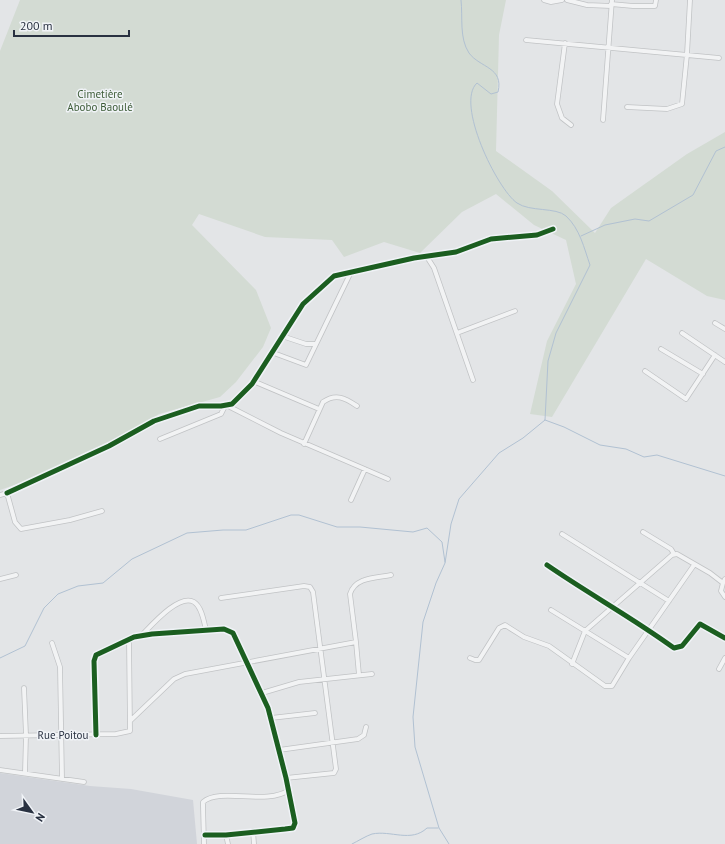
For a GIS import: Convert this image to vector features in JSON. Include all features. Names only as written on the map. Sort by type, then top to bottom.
[{"type":"street","points":[[544,0],[552,2],[562,0]]},
{"type":"street","points":[[567,0],[587,4],[611,3],[633,6],[655,6],[656,0]]},
{"type":"street","points":[[627,107],[667,109],[680,106],[683,100],[690,0]]},
{"type":"street","points":[[603,120],[611,3]]},
{"type":"street","points":[[526,40],[719,58]]},
{"type":"street","points":[[565,43],[557,104],[562,118],[571,125]]},
{"type":"street","points":[[160,439],[222,414],[227,406],[253,381],[303,304],[326,281],[334,276],[456,252],[491,239],[536,235],[553,229]]},
{"type":"street","points":[[427,257],[434,268],[473,380]]},
{"type":"street","points":[[271,352],[306,365],[351,272]]},
{"type":"street","points":[[457,333],[515,311]]},
{"type":"street","points":[[715,323],[725,329]]},
{"type":"street","points":[[682,333],[725,362]]},
{"type":"street","points":[[282,336],[306,344],[315,344]]},
{"type":"street","points":[[661,348],[703,374]]},
{"type":"street","points":[[645,371],[686,398],[715,355]]},
{"type":"street","points":[[253,381],[319,409]]},
{"type":"street","points":[[304,444],[323,402],[337,397],[347,400],[357,406]]},
{"type":"street","points":[[0,494],[8,493],[109,446],[154,422],[199,406],[227,406],[304,444],[388,479]]},
{"type":"street","points":[[351,500],[365,469]]},
{"type":"street","points":[[8,493],[15,522],[17,527],[21,529],[70,520],[102,511]]},
{"type":"street","points":[[643,532],[671,549],[674,554],[724,581],[721,591],[725,597]]},
{"type":"street","points":[[562,534],[669,600]]},
{"type":"street","points":[[572,664],[585,631],[674,554]]},
{"type":"street","points":[[547,565],[595,597],[613,606],[674,648],[682,646],[700,624],[703,624],[725,638]]},
{"type":"street","points":[[470,658],[479,660],[500,628],[505,625],[524,638],[549,646],[601,684],[608,687],[612,686],[629,658],[694,565]]},
{"type":"street","points":[[0,579],[16,575]]},
{"type":"street","points":[[359,675],[350,594],[358,582],[391,575]]},
{"type":"street","points":[[221,598],[304,586],[310,587],[313,592],[336,772],[286,778]]},
{"type":"street","points":[[142,636],[163,613],[186,600],[194,602],[199,607],[206,630]]},
{"type":"street","points":[[551,610],[629,658]]},
{"type":"street","points":[[96,735],[94,661],[96,655],[129,639],[142,636],[224,629],[234,633],[272,718],[289,790],[295,823],[293,828],[226,835],[205,835]]},
{"type":"street","points":[[129,639],[131,720]]},
{"type":"street","points":[[131,720],[174,679],[185,674],[356,642]]},
{"type":"street","points":[[52,643],[60,666],[60,734],[62,779]]},
{"type":"street","points":[[719,669],[725,658]]},
{"type":"street","points":[[262,693],[299,682],[372,674]]},
{"type":"street","points":[[24,688],[26,735],[25,773]]},
{"type":"street","points":[[272,718],[315,713]]},
{"type":"street","name":"Rue Poitou","points":[[0,736],[60,734],[96,735],[127,733],[130,731],[131,720]]},
{"type":"street","points":[[279,750],[333,741],[358,739],[364,735],[366,727]]},
{"type":"street","points":[[0,770],[84,782]]},
{"type":"street","points":[[204,844],[205,835],[202,806],[206,799],[219,797],[263,797],[285,793],[289,790]]},
{"type":"street","points":[[254,831],[254,844]]},
{"type":"street","points":[[226,835],[228,844]]},
{"type":"shaded area","points":[[0,773],[90,786],[131,789],[193,800],[197,844],[0,844]]},
{"type":"green space","name":"Cimetière Abobo Baoulé","points":[[20,0],[506,0],[499,35],[496,151],[552,191],[595,233],[611,208],[687,154],[725,132],[725,300],[707,296],[646,259],[552,417],[530,414],[547,341],[576,284],[566,240],[534,225],[496,194],[462,212],[420,253],[384,242],[344,257],[332,240],[265,237],[199,214],[192,225],[256,290],[271,328],[263,347],[236,382],[220,397],[159,414],[114,442],[51,472],[0,490],[0,51]]},
{"type":"waterway","points":[[449,844],[439,828],[415,747],[413,717],[423,622],[436,583],[445,563],[451,524],[459,499],[499,453],[523,438],[545,420],[548,361],[556,333],[590,265],[578,233],[571,221],[562,213],[529,208],[517,203],[499,181],[490,164],[481,145],[475,126],[471,108],[472,93],[477,83],[491,94],[498,92],[498,77],[490,69],[474,58],[466,47],[463,34],[461,0]]},
{"type":"waterway","points":[[581,236],[605,225],[635,219],[649,221],[693,195],[716,151],[725,147]]},
{"type":"waterway","points":[[545,420],[564,427],[600,445],[626,449],[644,457],[657,455],[725,476]]},
{"type":"waterway","points":[[0,658],[25,646],[44,608],[58,594],[78,586],[103,583],[132,559],[187,533],[246,530],[291,515],[299,515],[337,527],[360,527],[413,532],[427,528],[442,542],[445,562]]},
{"type":"waterway","points":[[352,844],[372,834],[386,833],[414,835],[427,828],[438,828]]},
{"type":"cycle path","points":[[7,493],[109,446],[154,421],[199,406],[221,406],[232,404],[252,384],[303,304],[334,276],[414,258],[456,252],[491,239],[537,235],[553,229]]},
{"type":"cycle path","points":[[547,565],[643,626],[674,648],[682,646],[700,624],[725,638]]},
{"type":"cycle path","points":[[96,735],[94,661],[96,655],[134,637],[152,634],[224,629],[233,633],[268,708],[286,778],[295,823],[293,828],[226,835],[205,835]]}]
